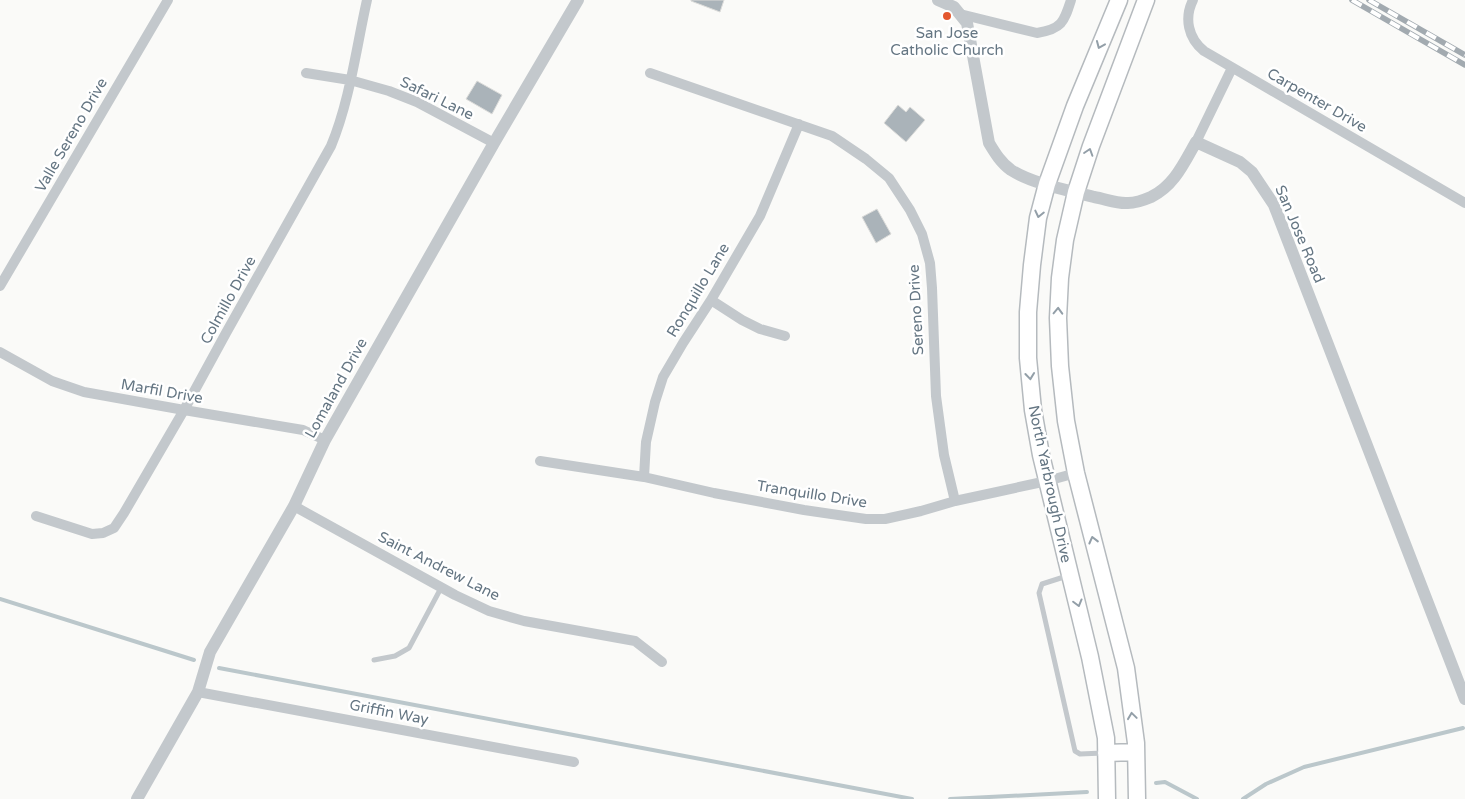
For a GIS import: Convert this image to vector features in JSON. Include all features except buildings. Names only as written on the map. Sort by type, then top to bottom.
[{"type":"main road","name":"North Yarbrough Drive","points":[[1107,799],[1106,738],[1090,657],[1047,481],[1033,410],[1028,358],[1028,312],[1038,218],[1047,184],[1075,106],[1119,0]]},
{"type":"main road","name":"North Yarbrough Drive","points":[[1136,799],[1136,752],[1126,668],[1076,472],[1066,421],[1060,366],[1058,318],[1060,278],[1065,240],[1076,192],[1091,146],[1146,0]]},
{"type":"main road","points":[[1106,753],[1136,752]]},
{"type":"street","name":"Valle Sereno Drive","points":[[0,286],[168,0]]},
{"type":"street","name":"Colmillo Drive","points":[[36,516],[92,534],[103,533],[114,528],[184,410],[330,146],[340,124],[367,0]]},
{"type":"street","name":"Lomaland Drive","points":[[137,799],[198,692],[210,652],[294,506],[325,440],[494,143],[578,0]]},
{"type":"street","points":[[938,0],[954,8],[967,23],[989,143],[996,155],[1008,168],[1023,177],[1118,203],[1129,203],[1149,198],[1171,183],[1196,142],[1232,68]]},
{"type":"street","points":[[960,14],[1037,33],[1050,31],[1059,25],[1065,18],[1071,0]]},
{"type":"street","name":"Carpenter Drive","points":[[1194,0],[1188,20],[1191,35],[1197,46],[1204,52],[1465,203]]},
{"type":"street","name":"Safari Lane","points":[[306,73],[350,80],[389,91],[417,102],[494,143]]},
{"type":"street","name":"Sereno Drive","points":[[650,73],[832,136],[866,158],[889,178],[910,210],[922,234],[930,263],[936,396],[944,455],[955,501]]},
{"type":"street","name":"Ronquillo Lane","points":[[644,477],[646,442],[663,377],[760,216],[799,124]]},
{"type":"street","name":"San Jose Road","points":[[1196,142],[1240,162],[1252,172],[1274,205],[1465,699]]},
{"type":"street","points":[[711,300],[760,329],[785,336]]},
{"type":"street","name":"Marfil Drive","points":[[0,352],[52,381],[84,392],[304,430],[325,440]]},
{"type":"street","name":"Tranquillo Drive","points":[[540,461],[644,477],[714,493],[804,510],[866,519],[885,519],[922,511],[955,501],[1047,481],[1076,472]]},
{"type":"street","name":"Saint Andrew Lane","points":[[294,506],[489,611],[524,621],[572,628],[635,641],[662,662]]},
{"type":"street","name":"Griffin Way","points":[[198,692],[574,762]]},
{"type":"lane","points":[[1070,576],[1042,584],[1039,593],[1075,751],[1080,754],[1106,753]]},
{"type":"lane","points":[[374,660],[395,656],[409,648],[442,587]]},
{"type":"waterway","points":[[0,599],[194,660]]},
{"type":"waterway","points":[[219,668],[912,799]]},
{"type":"waterway","points":[[1243,799],[1266,784],[1304,767],[1463,728]]},
{"type":"waterway","points":[[1156,783],[1165,782],[1197,799]]},
{"type":"waterway","points":[[950,799],[1087,792]]},
{"type":"railway","points":[[1352,0],[1465,65]]},
{"type":"railway","points":[[1369,0],[1465,55]]},
{"type":"place","name":"San Jose Catholic Church","points":[[947,16]]}]
